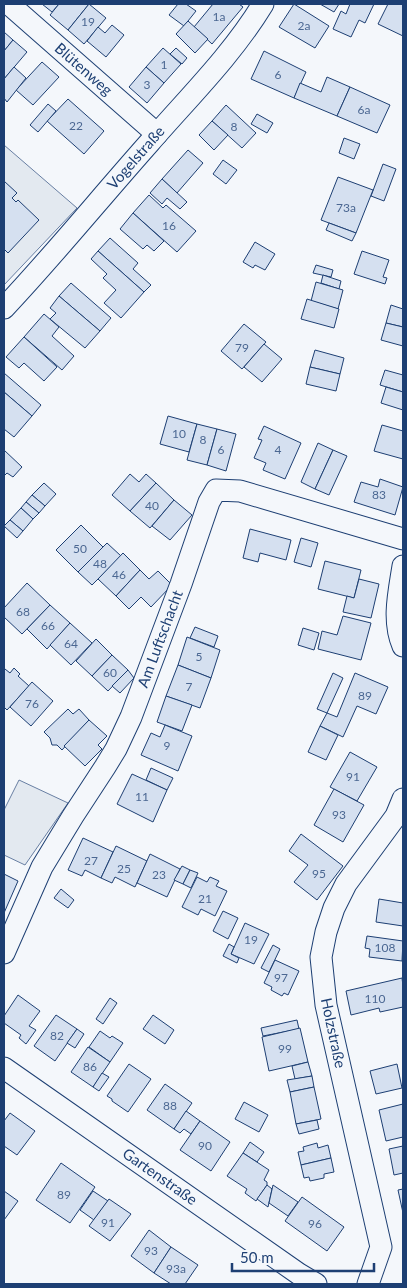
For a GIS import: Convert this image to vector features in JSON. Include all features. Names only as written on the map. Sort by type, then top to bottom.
[{"type":"street","name":"Blütenweg","points":[[9,4],[157,134]]},
{"type":"street","name":"Vogelstraße","points":[[4,308],[212,74],[263,4]]},
{"type":"street","name":"Am Luftschacht","points":[[4,952],[42,867],[68,822],[116,749],[131,718],[181,584],[209,502],[216,490],[240,491],[403,539]]},
{"type":"street","points":[[403,566],[396,611],[399,637],[403,646]]},
{"type":"street","name":"Holzstraße","points":[[368,1284],[381,1247],[326,1005],[321,956],[334,908],[346,884],[396,816],[403,799]]},
{"type":"street","name":"Gartenstraße","points":[[4,1068],[316,1284]]},
{"type":"shaded area","points":[[4,145],[77,208],[4,285]]},
{"type":"shaded area","points":[[19,780],[68,803],[25,865],[4,855],[4,810]]},
{"type":"building","points":[[42,4],[59,4],[52,12]]},
{"type":"building","points":[[59,4],[89,4],[68,30],[50,15]]},
{"type":"building","points":[[89,4],[106,18],[84,44],[68,30]]},
{"type":"building","points":[[178,4],[186,4],[196,11],[184,26],[169,15]]},
{"type":"building","points":[[213,4],[239,4],[243,7],[212,44],[194,27]]},
{"type":"building","points":[[294,4],[329,26],[315,48],[279,27]]},
{"type":"building","points":[[320,4],[339,4],[334,12]]},
{"type":"building","points":[[350,4],[374,4],[365,23],[359,20],[351,37],[333,29],[341,11],[346,14]]},
{"type":"building","points":[[388,4],[403,4],[403,36],[378,24]]},
{"type":"building","points":[[188,21],[208,39],[195,53],[176,34]]},
{"type":"building","points":[[112,25],[124,35],[106,57],[87,41],[98,27],[105,33]]},
{"type":"building","points":[[4,32],[13,40],[4,51]]},
{"type":"building","points":[[13,40],[27,52],[4,79],[4,51]]},
{"type":"building","points":[[163,48],[181,64],[164,83],[146,67]]},
{"type":"building","points":[[176,48],[187,58],[182,64],[170,54]]},
{"type":"building","points":[[264,51],[306,72],[294,98],[251,79]]},
{"type":"building","points":[[42,62],[59,77],[33,105],[16,90]]},
{"type":"building","points":[[14,67],[26,78],[7,102],[4,98],[4,79]]},
{"type":"building","points":[[146,67],[164,83],[147,103],[129,87]]},
{"type":"building","points":[[327,77],[350,87],[337,116],[294,98],[300,83],[321,92]]},
{"type":"building","points":[[350,87],[390,105],[377,133],[337,116]]},
{"type":"building","points":[[68,99],[104,131],[84,154],[47,121]]},
{"type":"building","points":[[48,104],[56,111],[38,132],[30,125]]},
{"type":"building","points":[[226,105],[256,133],[242,148],[212,121]]},
{"type":"building","points":[[257,114],[273,123],[267,133],[251,124]]},
{"type":"building","points":[[212,121],[228,135],[214,150],[199,135]]},
{"type":"building","points":[[344,138],[360,144],[354,159],[339,153]]},
{"type":"building","points":[[188,150],[203,163],[177,193],[162,179]]},
{"type":"building","points":[[223,160],[237,170],[226,184],[213,174]]},
{"type":"building","points":[[383,164],[396,169],[384,201],[371,196]]},
{"type":"building","points":[[338,177],[373,190],[356,233],[321,220]]},
{"type":"building","points":[[162,179],[187,202],[180,209],[167,198],[162,204],[150,193]]},
{"type":"building","points":[[4,181],[17,193],[12,198],[16,202],[18,200],[39,220],[8,253],[4,249]]},
{"type":"building","points":[[149,195],[163,208],[166,205],[196,231],[177,252],[133,213]]},
{"type":"building","points":[[133,213],[164,241],[154,251],[147,245],[143,249],[120,229]]},
{"type":"building","points":[[329,223],[356,233],[352,241],[326,230]]},
{"type":"building","points":[[110,238],[138,263],[133,269],[151,285],[144,292],[98,251]]},
{"type":"building","points":[[255,242],[275,254],[265,270],[255,265],[253,268],[243,262]]},
{"type":"building","points":[[98,251],[144,292],[121,318],[104,303],[116,290],[103,278],[107,274],[91,259]]},
{"type":"building","points":[[362,251],[389,260],[383,277],[387,278],[385,284],[354,274]]},
{"type":"building","points":[[316,265],[333,270],[331,277],[313,273]]},
{"type":"building","points":[[323,275],[341,281],[339,289],[321,283]]},
{"type":"building","points":[[316,282],[343,290],[338,309],[311,301]]},
{"type":"building","points":[[71,283],[111,318],[100,331],[59,296]]},
{"type":"building","points":[[59,296],[100,331],[85,348],[50,319],[56,313],[50,308]]},
{"type":"building","points":[[307,299],[339,309],[334,328],[301,319]]},
{"type":"building","points":[[391,305],[403,309],[403,327],[386,323]]},
{"type":"building","points":[[44,314],[59,327],[52,336],[74,356],[62,370],[24,337]]},
{"type":"building","points":[[386,323],[403,327],[403,346],[381,340]]},
{"type":"building","points":[[244,324],[266,342],[242,369],[221,351]]},
{"type":"building","points":[[24,337],[57,367],[44,381],[24,363],[19,368],[6,357]]},
{"type":"building","points":[[264,344],[282,359],[262,382],[244,367]]},
{"type":"building","points":[[315,350],[344,358],[340,374],[310,367]]},
{"type":"building","points":[[310,367],[340,374],[336,391],[306,384]]},
{"type":"building","points":[[385,370],[403,375],[403,392],[380,385]]},
{"type":"building","points":[[4,373],[41,405],[32,416],[4,392]]},
{"type":"building","points":[[386,387],[403,392],[403,410],[381,403]]},
{"type":"building","points":[[4,392],[32,416],[14,437],[4,429]]},
{"type":"building","points":[[168,416],[197,424],[189,452],[160,444]]},
{"type":"building","points":[[197,424],[217,429],[207,465],[187,460]]},
{"type":"building","points":[[382,425],[403,431],[403,459],[374,451]]},
{"type":"building","points":[[264,426],[301,443],[285,479],[263,470],[266,463],[254,458],[262,440],[258,439]]},
{"type":"building","points":[[217,429],[236,434],[226,471],[207,465]]},
{"type":"building","points":[[318,443],[333,450],[315,489],[301,482]]},
{"type":"building","points":[[4,450],[22,467],[13,477],[7,473],[4,476]]},
{"type":"building","points":[[333,450],[347,456],[329,495],[315,489]]},
{"type":"building","points":[[130,474],[139,482],[146,474],[156,483],[130,511],[112,495]]},
{"type":"building","points":[[380,479],[403,487],[395,515],[354,502],[361,482],[378,487]]},
{"type":"building","points":[[44,483],[56,494],[45,506],[32,495]]},
{"type":"building","points":[[156,483],[174,500],[150,528],[130,511]]},
{"type":"building","points":[[32,495],[45,506],[39,513],[26,502]]},
{"type":"building","points":[[174,500],[192,515],[170,540],[152,526]]},
{"type":"building","points":[[26,502],[39,513],[33,519],[21,508]]},
{"type":"building","points":[[21,508],[33,519],[23,531],[10,520]]},
{"type":"building","points":[[10,520],[23,531],[17,538],[4,526]]},
{"type":"building","points":[[81,525],[103,547],[78,572],[56,550]]},
{"type":"building","points":[[250,529],[291,540],[286,560],[260,553],[258,562],[243,558]]},
{"type":"building","points":[[301,538],[318,543],[311,567],[294,562]]},
{"type":"building","points":[[107,543],[121,556],[92,585],[78,572]]},
{"type":"building","points":[[123,553],[140,570],[116,596],[98,579]]},
{"type":"building","points":[[325,561],[361,570],[354,598],[318,589]]},
{"type":"building","points":[[140,570],[149,579],[158,571],[172,585],[151,607],[141,597],[129,609],[116,596]]},
{"type":"building","points":[[359,579],[379,584],[371,618],[343,612],[347,596],[354,598]]},
{"type":"building","points":[[27,583],[50,605],[22,634],[4,617],[4,608]]},
{"type":"building","points":[[50,605],[70,623],[47,649],[27,629]]},
{"type":"building","points":[[343,616],[371,623],[361,660],[318,649],[322,631],[337,635]]},
{"type":"building","points":[[70,623],[92,643],[71,665],[50,645]]},
{"type":"building","points":[[195,627],[218,636],[214,647],[190,638]]},
{"type":"building","points":[[303,628],[319,633],[314,650],[298,645]]},
{"type":"building","points":[[187,637],[220,650],[211,678],[178,665]]},
{"type":"building","points":[[96,639],[112,655],[92,676],[76,661]]},
{"type":"building","points":[[112,655],[128,670],[108,691],[92,676]]},
{"type":"building","points":[[178,665],[211,678],[200,708],[166,696]]},
{"type":"building","points":[[14,668],[20,674],[18,676],[29,686],[7,710],[4,707],[4,670],[10,673]]},
{"type":"building","points":[[128,670],[134,678],[120,693],[112,686]]},
{"type":"building","points":[[333,673],[343,678],[327,713],[317,709]]},
{"type":"building","points":[[355,673],[388,687],[376,714],[357,706],[343,737],[320,726],[327,713],[337,717]]},
{"type":"building","points":[[32,682],[53,701],[31,726],[10,707]]},
{"type":"building","points":[[166,696],[192,705],[182,731],[157,722]]},
{"type":"building","points":[[68,709],[73,714],[79,709],[89,720],[62,750],[57,745],[52,745],[50,738],[44,732]]},
{"type":"building","points":[[89,720],[107,736],[98,745],[102,749],[85,766],[64,746]]},
{"type":"building","points":[[165,725],[192,736],[178,771],[141,755],[151,733],[160,737]]},
{"type":"building","points":[[320,726],[338,735],[326,760],[308,752]]},
{"type":"building","points":[[350,752],[377,767],[357,801],[330,787]]},
{"type":"building","points":[[151,768],[173,778],[167,790],[146,780]]},
{"type":"building","points":[[132,774],[167,790],[153,822],[117,804]]},
{"type":"building","points":[[334,789],[364,805],[343,842],[314,825]]},
{"type":"building","points":[[301,834],[343,866],[317,900],[294,882],[308,865],[289,851]]},
{"type":"building","points":[[83,838],[113,852],[101,878],[85,870],[82,876],[68,870]]},
{"type":"building","points":[[116,846],[147,861],[135,887],[115,877],[112,883],[101,878]]},
{"type":"building","points":[[150,854],[180,869],[167,897],[137,883]]},
{"type":"building","points":[[182,866],[190,870],[183,884],[174,880]]},
{"type":"building","points":[[190,870],[198,873],[191,888],[183,884]]},
{"type":"building","points":[[4,874],[18,881],[4,913]]},
{"type":"building","points":[[197,877],[207,882],[210,877],[219,881],[216,886],[227,891],[215,916],[201,909],[198,915],[182,907]]},
{"type":"building","points":[[61,889],[74,900],[68,908],[54,898]]},
{"type":"building","points":[[379,899],[403,903],[403,926],[376,922]]},
{"type":"building","points":[[223,911],[238,918],[228,939],[213,931]]},
{"type":"building","points":[[245,923],[269,934],[254,964],[231,954]]},
{"type":"building","points":[[367,936],[403,941],[402,961],[369,957],[370,949],[365,948]]},
{"type":"building","points":[[229,944],[234,947],[231,954],[239,958],[237,963],[223,956]]},
{"type":"building","points":[[273,945],[280,949],[269,972],[261,968]]},
{"type":"building","points":[[275,960],[299,971],[288,995],[284,993],[282,996],[271,990],[272,987],[264,983]]},
{"type":"building","points":[[402,978],[403,1007],[380,1012],[379,1008],[351,1015],[346,991]]},
{"type":"building","points":[[18,995],[40,1011],[29,1026],[36,1030],[26,1044],[19,1038],[21,1035],[4,1023],[4,1016]]},
{"type":"building","points":[[110,998],[117,1003],[103,1024],[96,1019]]},
{"type":"building","points":[[56,1015],[77,1029],[55,1061],[34,1046]]},
{"type":"building","points":[[153,1015],[174,1030],[165,1044],[143,1029]]},
{"type":"building","points":[[297,1020],[299,1029],[263,1036],[261,1028]]},
{"type":"building","points":[[300,1028],[308,1062],[269,1071],[262,1037]]},
{"type":"building","points":[[77,1029],[84,1034],[75,1048],[67,1043]]},
{"type":"building","points":[[100,1031],[110,1038],[112,1036],[123,1043],[110,1062],[89,1047]]},
{"type":"building","points":[[88,1047],[110,1062],[93,1087],[71,1072]]},
{"type":"building","points":[[308,1062],[312,1076],[295,1079],[292,1066]]},
{"type":"building","points":[[129,1064],[151,1079],[128,1112],[107,1096]]},
{"type":"building","points":[[397,1064],[402,1088],[376,1094],[370,1071]]},
{"type":"building","points":[[102,1073],[109,1077],[99,1091],[93,1087]]},
{"type":"building","points":[[312,1076],[314,1087],[290,1092],[287,1080]]},
{"type":"building","points":[[165,1084],[192,1103],[174,1129],[147,1110]]},
{"type":"building","points":[[314,1087],[321,1119],[296,1124],[290,1092]]},
{"type":"building","points":[[244,1102],[268,1115],[259,1132],[235,1119]]},
{"type":"building","points":[[403,1104],[403,1137],[386,1141],[379,1110]]},
{"type":"building","points":[[186,1111],[200,1121],[191,1134],[184,1129],[180,1133],[174,1129]]},
{"type":"building","points":[[10,1113],[35,1131],[17,1155],[4,1146],[4,1121]]},
{"type":"building","points":[[317,1120],[319,1129],[299,1134],[296,1124]]},
{"type":"building","points":[[200,1121],[230,1142],[211,1171],[180,1150]]},
{"type":"building","points":[[250,1142],[264,1152],[257,1162],[243,1153]]},
{"type":"building","points":[[317,1143],[318,1148],[328,1145],[331,1158],[301,1165],[298,1152],[304,1151],[303,1147]]},
{"type":"building","points":[[403,1146],[403,1173],[394,1175],[389,1149]]},
{"type":"building","points":[[243,1153],[269,1170],[264,1180],[267,1182],[267,1185],[256,1201],[245,1193],[247,1189],[227,1176]]},
{"type":"building","points":[[331,1158],[334,1172],[324,1174],[324,1178],[310,1181],[309,1177],[304,1178],[301,1165]]},
{"type":"building","points":[[61,1163],[95,1187],[70,1223],[36,1200]]},
{"type":"building","points":[[267,1185],[272,1189],[268,1207],[257,1199]]},
{"type":"building","points":[[273,1185],[298,1202],[288,1216],[269,1203]]},
{"type":"building","points":[[403,1189],[403,1213],[398,1190]]},
{"type":"building","points":[[4,1191],[18,1201],[4,1220]]},
{"type":"building","points":[[93,1191],[108,1201],[94,1220],[80,1210]]},
{"type":"building","points":[[302,1197],[344,1227],[327,1251],[285,1221]]},
{"type":"building","points":[[109,1199],[131,1214],[110,1241],[89,1226]]},
{"type":"building","points":[[149,1230],[171,1247],[154,1273],[131,1256]]},
{"type":"building","points":[[171,1247],[198,1265],[185,1284],[171,1284],[154,1273]]}]
